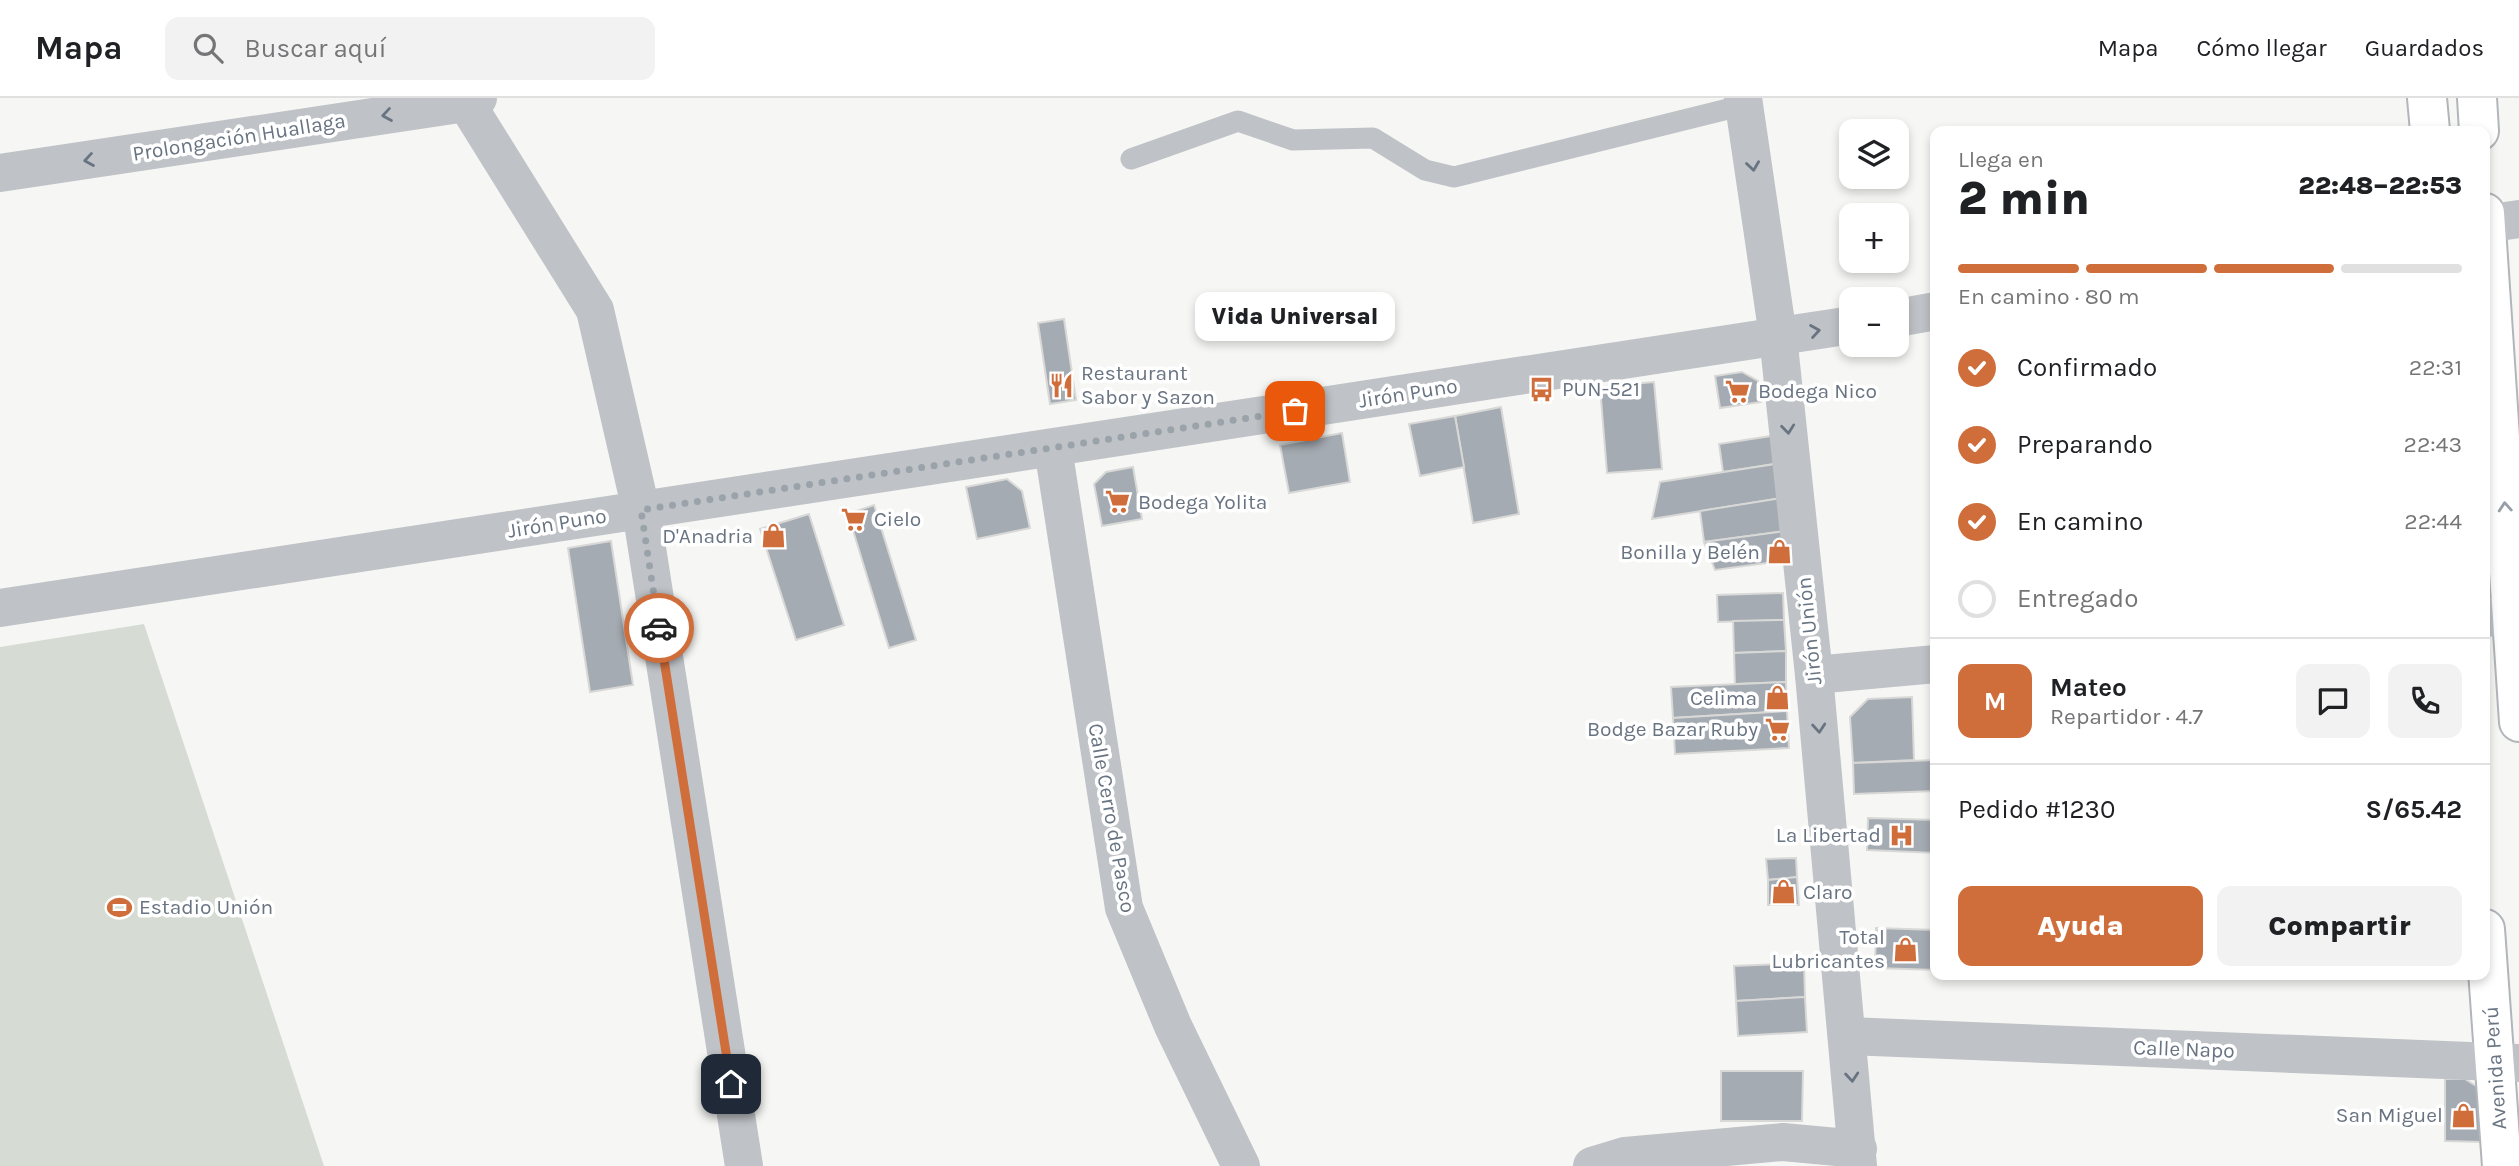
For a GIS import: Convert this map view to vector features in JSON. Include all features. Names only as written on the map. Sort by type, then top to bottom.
[{"type":"main road","points":[[2427,98],[2430,126]]},
{"type":"main road","points":[[2477,98],[2479,126]]},
{"type":"main road","points":[[2490,322],[2505,616],[2519,722]]},
{"type":"main road","name":"Avenida Perú","points":[[2490,959],[2507,1062],[2502,1166]]},
{"type":"street","name":"Prolongación Huallaga","points":[[0,173],[469,100]]},
{"type":"street","points":[[469,100],[595,310],[641,510],[744,1166]]},
{"type":"street","name":"Jirón Unión","points":[[1744,101],[1778,337],[1814,675],[1858,1158]]},
{"type":"street","points":[[2490,223],[2519,219]]},
{"type":"street","points":[[1909,316],[1930,313]]},
{"type":"street","name":"Jirón Puno","points":[[0,608],[1839,327]]},
{"type":"street","name":"Calle Cerro de Pasco","points":[[1053,448],[1124,908],[1173,1026],[1241,1166]]},
{"type":"street","points":[[1814,675],[1930,665]]},
{"type":"street","name":"Calle Napo","points":[[1848,1036],[2507,1062]]},
{"type":"street","points":[[1592,1166],[1625,1156],[1783,1142],[1858,1158]]},
{"type":"lane","points":[[1131,159],[1238,121],[1293,140],[1373,138],[1425,170],[1454,177],[1744,101]]},
{"type":"shaded area","name":"Estadio Unión","points":[[144,624],[324,1166],[0,1166],[0,647]]},
{"type":"building","points":[[1064,319],[1076,400],[1050,404],[1038,323]]},
{"type":"building","name":"Bodega Nico","points":[[1742,372],[1758,381],[1761,402],[1720,408],[1715,376]]},
{"type":"building","points":[[1654,382],[1662,469],[1607,473],[1600,387]]},
{"type":"building","points":[[1501,407],[1519,514],[1473,523],[1455,416]]},
{"type":"building","points":[[1455,416],[1464,467],[1420,476],[1409,424]]},
{"type":"building","points":[[1342,433],[1350,482],[1289,493],[1280,445]]},
{"type":"building","points":[[1771,436],[1775,464],[1723,472],[1719,444]]},
{"type":"building","points":[[1775,464],[1781,498],[1652,519],[1660,482]]},
{"type":"building","name":"Bodega Yolita","points":[[1133,467],[1142,519],[1102,526],[1094,484],[1106,472]]},
{"type":"building","points":[[1007,479],[1022,491],[1030,528],[977,539],[966,487]]},
{"type":"building","points":[[1781,498],[1785,531],[1704,542],[1700,511]]},
{"type":"building","points":[[874,505],[916,640],[889,648],[848,514]]},
{"type":"building","points":[[809,514],[844,625],[796,640],[760,529]]},
{"type":"building","points":[[1785,531],[1789,560],[1715,570],[1704,542]]},
{"type":"building","points":[[611,541],[633,685],[590,692],[568,548]]},
{"type":"building","points":[[1783,593],[1784,620],[1718,622],[1717,595]]},
{"type":"building","points":[[1784,620],[1786,651],[1734,653],[1733,621]]},
{"type":"building","points":[[1786,651],[1786,682],[1735,684],[1734,653]]},
{"type":"building","points":[[1786,682],[1787,711],[1673,718],[1671,687]]},
{"type":"building","points":[[1912,697],[1914,760],[1853,763],[1850,717],[1868,699]]},
{"type":"building","points":[[1787,711],[1789,748],[1675,754],[1673,718]]},
{"type":"building","points":[[1930,760],[1930,791],[1854,794],[1853,763]]},
{"type":"building","name":"La Libertad","points":[[1868,818],[1930,820],[1930,853],[1867,850]]},
{"type":"building","points":[[1796,858],[1797,877],[1768,880],[1766,859]]},
{"type":"building","name":"Claro","points":[[1797,877],[1799,905],[1768,905],[1768,880]]},
{"type":"building","name":"Total Lubricantes","points":[[1876,928],[1930,930],[1930,970],[1875,968]]},
{"type":"building","points":[[1804,963],[1805,997],[1736,1001],[1734,966]]},
{"type":"building","points":[[1805,997],[1807,1032],[1738,1036],[1736,1001]]},
{"type":"building","points":[[1721,1071],[1803,1071],[1802,1121],[1721,1121]]},
{"type":"building","name":"San Miguel","points":[[2445,1079],[2465,1079],[2481,1089],[2481,1142],[2445,1141]]},
{"type":"way so far","points":[[659,628],[641,510],[1295,411]]},
{"type":"place","name":"Restaurant Sabor y Sazon","points":[[1061,385]]},
{"type":"place","name":"PUN-521","points":[[1542,389]]},
{"type":"place","name":"Bodega Nico","points":[[1738,391]]},
{"type":"place","name":"Vida Universal","points":[[1295,411]]},
{"type":"place","name":"Bodega Yolita","points":[[1118,502]]},
{"type":"place","name":"Cielo","points":[[854,519]]},
{"type":"place","name":"D'Anadria","points":[[773,536]]},
{"type":"place","name":"Bonilla y Belén","points":[[1780,552]]},
{"type":"place","name":"Celima","points":[[1777,698]]},
{"type":"place","name":"Bodge Bazar Ruby","points":[[1778,729]]},
{"type":"place","name":"La Libertad","points":[[1901,835]]},
{"type":"place","name":"Claro","points":[[1783,892]]},
{"type":"place","name":"Estadio Unión","points":[[119,907]]},
{"type":"place","name":"Total Lubricantes","points":[[1905,949]]},
{"type":"place","name":"San Miguel","points":[[2463,1115]]},
{"type":"route","points":[[659,628],[731,1084]]}]
